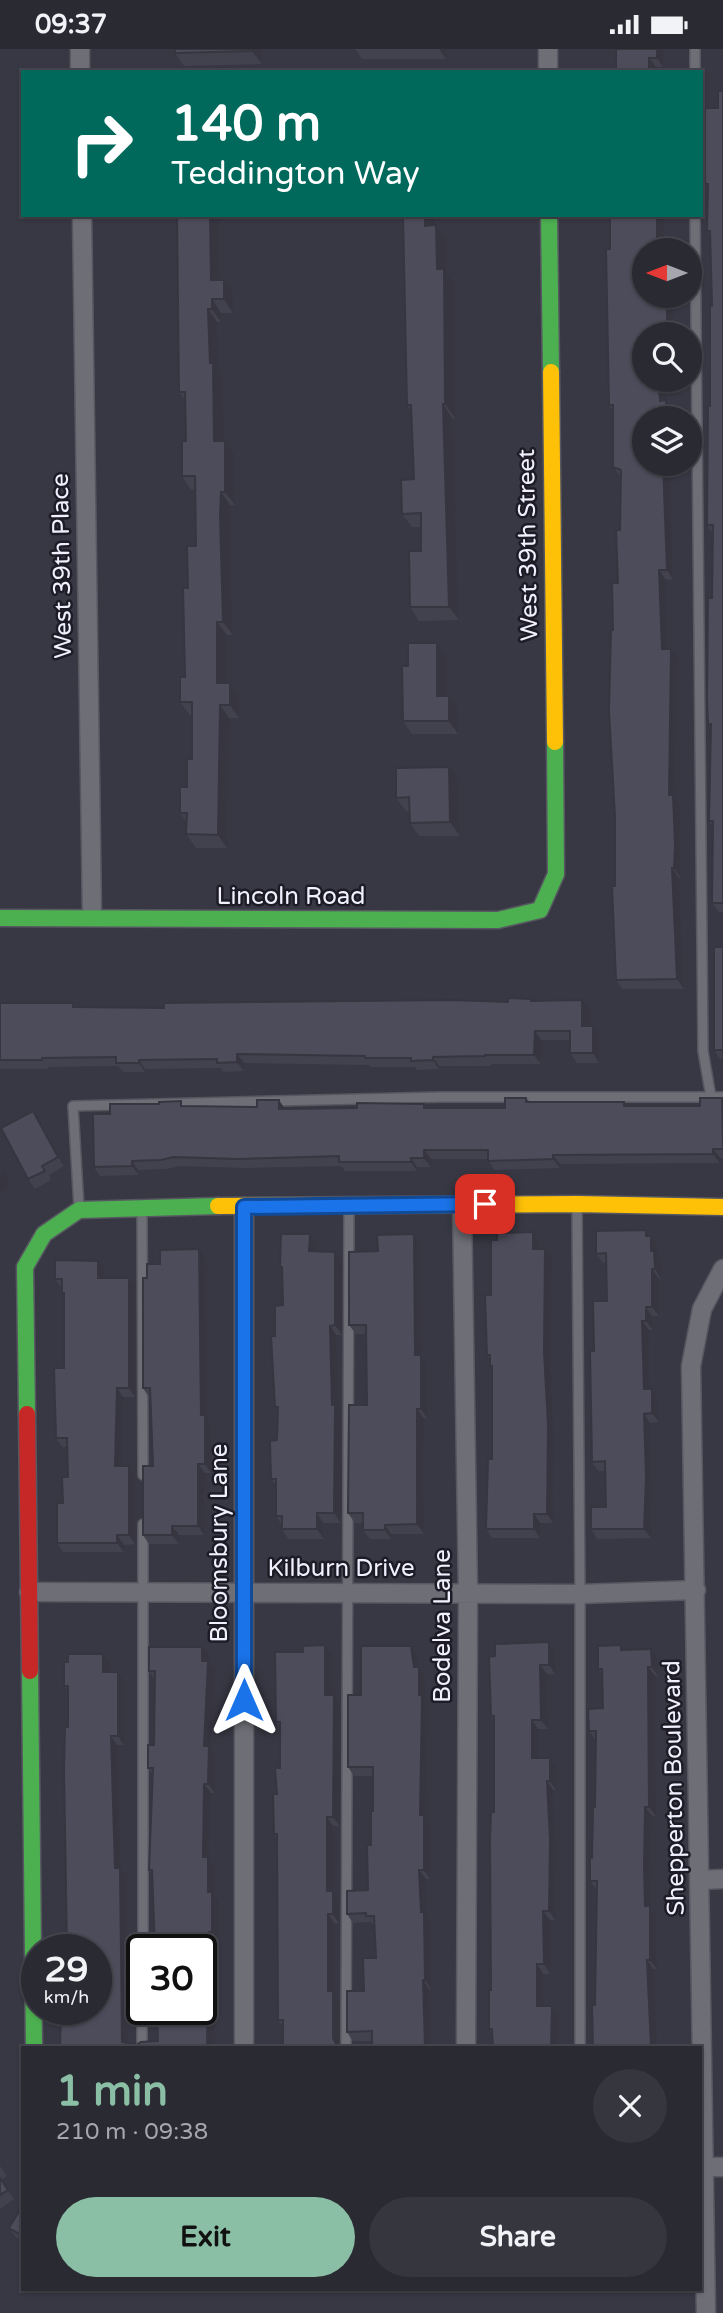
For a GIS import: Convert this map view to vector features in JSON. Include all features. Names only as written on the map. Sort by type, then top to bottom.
[{"type":"street","points":[[80,49],[80,70]]},
{"type":"street","points":[[548,49],[548,70]]},
{"type":"street","name":"West 39th Place","points":[[82,217],[92,917]]},
{"type":"street","name":"West 39th Street","points":[[549,217],[556,874]]},
{"type":"street","name":"Lincoln Road","points":[[0,918],[498,920],[540,911],[556,874]]},
{"type":"street","name":"Bodelva Lane","points":[[462,1204],[468,1593],[466,2046]]},
{"type":"street","points":[[34,2046],[25,1267],[44,1234],[79,1210],[142,1207],[577,1204],[723,1207]]},
{"type":"street","name":"Bloomsbury Lane","points":[[244,1207],[244,2046]]},
{"type":"street","name":"Shepperton Boulevard","points":[[701,2046],[691,1366],[702,1309],[723,1269]]},
{"type":"street","name":"Kilburn Drive","points":[[29,1592],[580,1594],[696,1590]]},
{"type":"street","points":[[700,1879],[723,1879]]},
{"type":"street","points":[[702,2167],[723,2167]]},
{"type":"street","name":"Shepperton Boulevard","points":[[702,2167],[706,2313]]},
{"type":"lane","points":[[695,49],[695,70]]},
{"type":"lane","points":[[695,217],[703,1051],[711,1097]]},
{"type":"lane","points":[[79,1210],[73,1106],[430,1097],[723,1097]]},
{"type":"lane","points":[[577,1204],[580,2046]]},
{"type":"lane","points":[[346,2046],[349,1205]]},
{"type":"lane","points":[[142,1207],[143,1482]]},
{"type":"lane","points":[[142,1934],[143,1510]]},
{"type":"lane","points":[[142,2025],[142,2046]]},
{"type":"building","points":[[175,49],[252,49],[252,51],[175,53]]},
{"type":"building","points":[[616,49],[657,49],[657,58],[649,58],[649,70],[616,70]]},
{"type":"building","points":[[718,91],[723,91],[723,903],[712,903],[713,821],[709,821],[711,724],[708,724],[707,699],[708,598],[712,598],[713,525],[707,525],[712,306],[710,231],[707,231],[708,184],[705,184],[705,108],[718,108]]},
{"type":"building","points":[[177,217],[210,217],[211,280],[224,280],[224,299],[212,299],[212,309],[208,309],[210,363],[213,363],[214,441],[225,441],[225,492],[221,492],[220,516],[223,622],[217,622],[217,683],[230,683],[230,705],[220,705],[218,835],[186,834],[187,813],[180,813],[180,787],[187,787],[187,759],[192,759],[192,702],[180,702],[180,677],[185,677],[183,588],[188,588],[187,546],[196,546],[195,476],[182,476],[182,441],[186,441],[185,392],[179,392]]},
{"type":"building","points":[[403,217],[425,217],[425,226],[436,225],[437,269],[444,269],[443,404],[449,607],[410,607],[409,551],[421,551],[421,513],[402,514],[401,480],[414,479],[411,405],[407,405]]},
{"type":"building","points":[[610,217],[657,217],[657,238],[632,238],[632,308],[667,308],[667,322],[632,322],[632,392],[660,392],[660,401],[666,400],[666,406],[632,406],[632,476],[663,476],[667,570],[659,570],[662,649],[671,649],[669,795],[673,795],[675,846],[672,868],[677,979],[616,980],[612,886],[615,886],[615,817],[609,711],[613,630],[612,583],[618,583],[616,530],[620,530],[621,470],[613,467],[606,249],[610,249]]},
{"type":"building","points":[[408,643],[437,643],[437,696],[449,696],[449,721],[403,721],[402,666],[408,666]]},
{"type":"building","points":[[449,767],[450,822],[410,823],[409,797],[396,798],[396,768]]},
{"type":"building","points":[[714,947],[723,947],[723,1050],[714,1050]]},
{"type":"building","points":[[508,998],[531,1001],[582,1000],[582,1026],[593,1026],[593,1053],[570,1053],[570,1031],[535,1031],[534,1055],[433,1057],[433,1060],[411,1061],[411,1058],[365,1056],[237,1054],[237,1062],[217,1063],[217,1059],[116,1063],[116,1057],[0,1060],[0,1003],[73,1003],[73,1007],[164,1008],[164,1003],[451,1000],[508,1002]]},
{"type":"building","points":[[505,1098],[526,1098],[526,1102],[624,1102],[624,1106],[700,1106],[700,1098],[722,1098],[723,1149],[713,1149],[713,1154],[553,1155],[553,1159],[488,1161],[488,1150],[424,1150],[424,1158],[411,1158],[411,1162],[339,1162],[339,1156],[239,1159],[173,1157],[132,1161],[132,1166],[94,1167],[93,1114],[110,1114],[110,1104],[181,1101],[181,1106],[257,1107],[257,1100],[279,1100],[279,1109],[357,1108],[357,1103],[424,1104],[424,1108],[505,1108]]},
{"type":"building","points":[[33,1111],[58,1157],[42,1166],[45,1171],[28,1179],[1,1128]]},
{"type":"building","points":[[646,1230],[646,1236],[651,1236],[655,1269],[652,1269],[652,1307],[646,1307],[646,1321],[642,1321],[644,1389],[652,1389],[652,1413],[644,1414],[644,1529],[591,1529],[591,1507],[606,1507],[605,1461],[592,1462],[590,1351],[594,1351],[593,1301],[607,1301],[606,1253],[596,1254],[596,1231]]},
{"type":"building","points":[[533,1232],[533,1249],[545,1249],[547,1514],[534,1514],[534,1529],[486,1529],[488,1459],[492,1459],[492,1366],[490,1355],[487,1355],[485,1295],[491,1295],[491,1240],[497,1240],[497,1233]]},
{"type":"building","points":[[281,1234],[310,1234],[309,1251],[335,1252],[335,1325],[330,1326],[332,1405],[335,1405],[334,1513],[317,1513],[317,1529],[282,1529],[282,1516],[276,1516],[276,1479],[271,1479],[270,1441],[277,1440],[278,1407],[275,1407],[271,1336],[275,1336],[275,1306],[283,1305]]},
{"type":"building","points":[[414,1234],[415,1355],[421,1355],[421,1409],[417,1409],[417,1524],[385,1525],[385,1530],[363,1530],[363,1513],[348,1513],[349,1405],[367,1405],[366,1325],[349,1325],[349,1252],[378,1251],[377,1235]]},
{"type":"building","points":[[199,1249],[201,1415],[205,1415],[205,1464],[198,1464],[198,1526],[172,1526],[172,1535],[143,1535],[143,1466],[153,1466],[150,1388],[143,1388],[143,1278],[147,1278],[147,1264],[160,1264],[160,1250]]},
{"type":"building","points":[[55,1260],[98,1261],[98,1278],[129,1278],[129,1388],[117,1388],[115,1466],[129,1466],[129,1535],[117,1535],[117,1543],[57,1543],[57,1503],[63,1503],[62,1477],[68,1477],[67,1438],[56,1438],[54,1368],[64,1368],[64,1293],[62,1279],[55,1279]]},
{"type":"building","points":[[549,1642],[549,1665],[540,1665],[541,1720],[532,1720],[532,1758],[550,1758],[550,1781],[547,1781],[549,1911],[543,1911],[544,1964],[537,1964],[537,2006],[552,2006],[551,2046],[493,2046],[492,2029],[489,2029],[494,1716],[491,1716],[489,1657],[495,1656],[495,1644]]},
{"type":"building","points":[[325,1645],[325,1695],[334,1695],[333,1817],[327,1817],[327,1891],[333,1891],[333,1914],[328,1914],[328,1991],[333,1991],[333,2038],[336,2046],[283,2046],[283,2020],[278,2020],[277,1834],[274,1834],[273,1794],[277,1794],[275,1768],[280,1768],[280,1722],[276,1722],[275,1652],[303,1652],[303,1646]]},
{"type":"building","points":[[621,1645],[621,1650],[651,1649],[652,1667],[648,1667],[649,1807],[645,1807],[644,1866],[645,1906],[650,1906],[650,1960],[647,1960],[651,2046],[593,2046],[597,1881],[590,1881],[590,1858],[595,1807],[596,1731],[589,1731],[588,1709],[603,1708],[602,1669],[598,1669],[598,1646]]},
{"type":"building","points":[[361,1646],[411,1646],[414,1667],[419,1667],[419,1695],[422,1695],[420,1815],[424,1815],[424,1870],[419,1870],[421,1912],[424,1912],[425,2046],[372,2046],[372,2031],[347,2032],[347,1991],[364,1991],[363,1958],[376,1958],[374,1916],[366,1916],[366,1913],[347,1914],[347,1891],[368,1890],[367,1845],[371,1845],[373,1767],[348,1767],[348,1695],[361,1695]]},
{"type":"building","points":[[149,1647],[202,1647],[202,1661],[208,1661],[204,1746],[209,1746],[208,1784],[204,1784],[203,1857],[208,1857],[208,1892],[212,1892],[212,1932],[209,1934],[154,1934],[152,1870],[149,1870],[153,1768],[148,1768],[148,1745],[154,1745],[155,1671],[149,1671]]},
{"type":"building","points":[[68,1654],[103,1654],[103,1672],[118,1672],[118,1736],[111,1736],[115,1868],[120,1868],[122,2042],[136,2045],[158,2041],[158,2025],[207,2025],[207,2046],[60,2046],[61,2025],[112,2025],[112,1934],[67,1934],[64,1770],[68,1686],[64,1686],[64,1662],[68,1662]]},
{"type":"building","points":[[0,2178],[8,2190],[0,2195]]},
{"type":"building","points":[[21,2208],[21,2235],[9,2228]]},
{"type":"traffic: fast","points":[[549,217],[551,372]]},
{"type":"traffic: fast","points":[[0,918],[498,920],[540,910],[556,874],[555,742]]},
{"type":"traffic: fast","points":[[27,1414],[25,1267],[44,1234],[79,1210],[218,1206]]},
{"type":"traffic: fast","points":[[30,1671],[34,2046]]},
{"type":"traffic: slow","points":[[551,372],[555,742]]},
{"type":"traffic: slow","points":[[218,1206],[577,1204],[723,1207]]},
{"type":"traffic: jam","points":[[27,1414],[30,1671]]},
{"type":"route","points":[[244,1700],[244,1207],[485,1204]]}]
